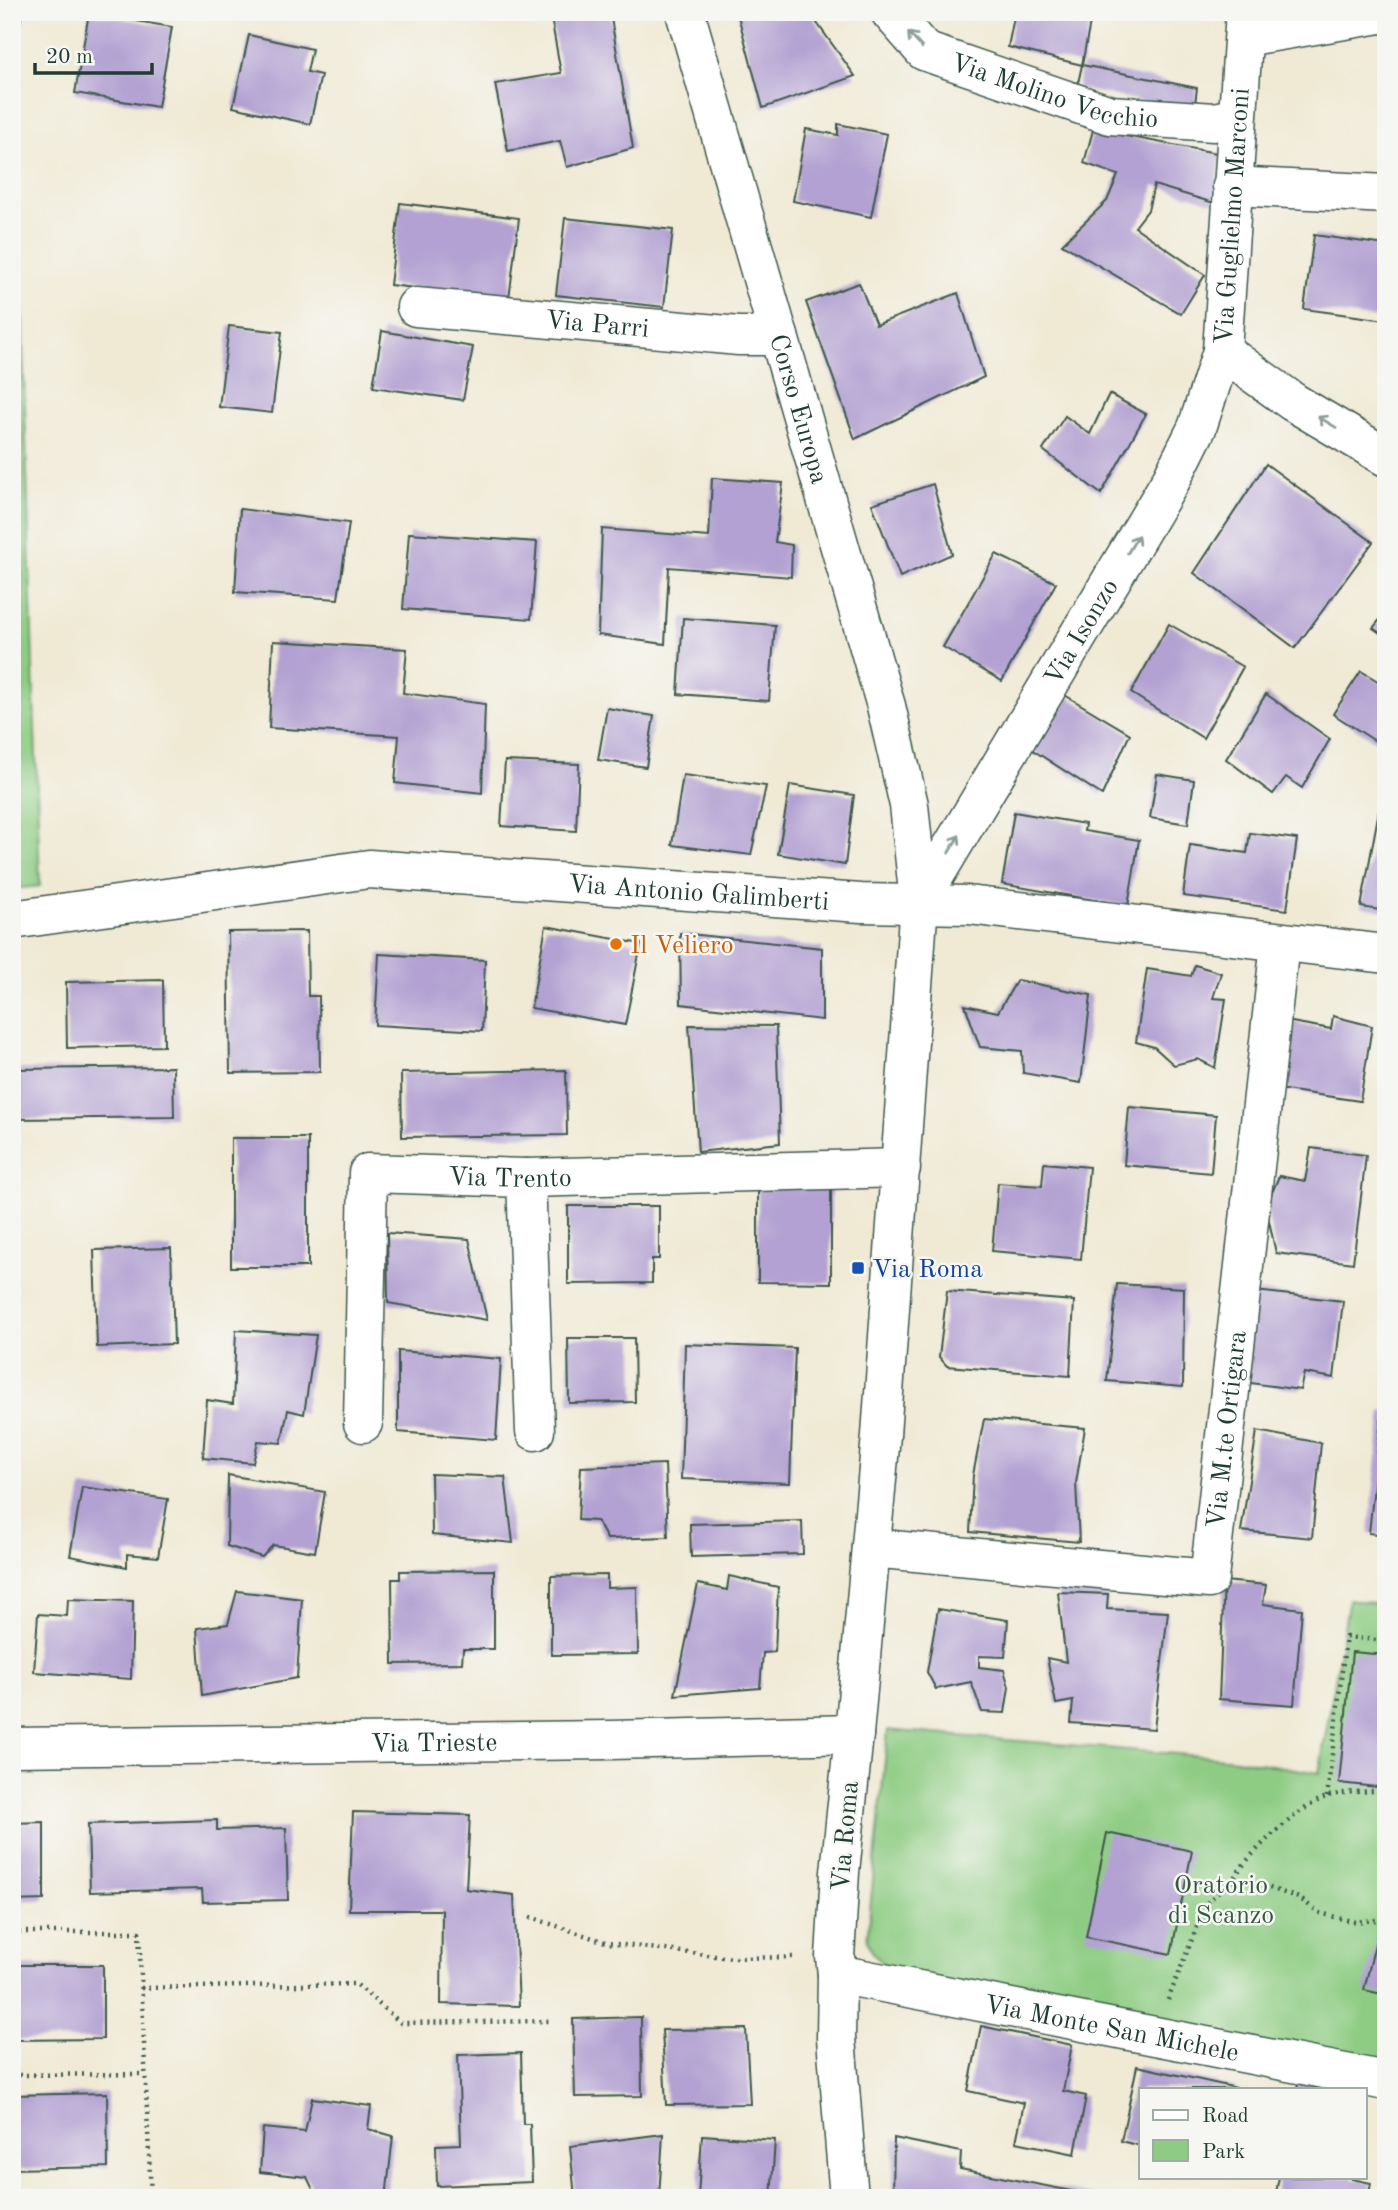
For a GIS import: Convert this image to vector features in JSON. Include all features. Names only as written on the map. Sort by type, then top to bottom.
[{"type":"street","name":"Corso Europa","points":[[685,12],[886,706],[909,805]]},
{"type":"street","name":"Via Molino Vecchio","points":[[890,12],[924,51],[1110,115],[1214,122],[1237,117]]},
{"type":"street","points":[[1244,25],[1386,13]]},
{"type":"street","name":"Via Guglielmo Marconi","points":[[1244,25],[1222,351],[1293,402],[1386,457]]},
{"type":"street","points":[[1232,186],[1386,194]]},
{"type":"street","name":"Via Parri","points":[[416,307],[739,336],[779,336]]},
{"type":"street","name":"Via Isonzo","points":[[919,902],[1170,482],[1197,428],[1222,351]]},
{"type":"street","name":"Via Roma","points":[[849,2198],[836,2038],[840,1872],[871,1548],[919,902],[909,805]]},
{"type":"street","name":"Via Antonio Galimberti","points":[[12,920],[369,869],[860,903],[968,905],[1386,954]]},
{"type":"street","name":"Via M.te Ortigara","points":[[871,1548],[1209,1579],[1280,943]]},
{"type":"street","name":"Via Trento","points":[[363,1423],[368,1173],[526,1178],[901,1168]]},
{"type":"street","points":[[526,1178],[535,1431]]},
{"type":"street","name":"Via Trieste","points":[[12,1747],[611,1740],[854,1734]]},
{"type":"street","name":"Via Monte San Michele","points":[[836,1966],[1386,2081]]},
{"type":"path","points":[[1327,1797],[1346,1637],[1386,1642]]},
{"type":"path","points":[[1167,2001],[1206,1904],[1230,1884],[1239,1867],[1284,1823],[1327,1797],[1386,1790]]},
{"type":"path","points":[[1230,1884],[1245,1882],[1264,1886],[1299,1898],[1320,1913],[1355,1922],[1386,1919]]},
{"type":"path","points":[[530,1917],[608,1943],[732,1958],[836,1966]]},
{"type":"path","points":[[12,1932],[139,1932],[151,2198]]},
{"type":"path","points":[[141,1988],[356,1984],[401,2023],[550,2021]]},
{"type":"path","points":[[12,2075],[145,2074]]},
{"type":"green space","points":[[12,248],[20,249],[40,886],[12,889]]},
{"type":"green space","name":"Oratorio di Scanzo","points":[[1349,1599],[1386,1606],[1386,2059],[1192,2036],[901,1981],[872,1953],[867,1940],[888,1730],[1237,1759],[1319,1773]]},
{"type":"building","points":[[12,12],[22,12],[14,61],[12,61]]},
{"type":"building","points":[[550,12],[610,12],[633,148],[567,167],[560,141],[508,151],[495,84],[561,73]]},
{"type":"building","points":[[737,12],[809,12],[855,76],[763,108]]},
{"type":"building","points":[[1015,12],[1092,12],[1082,65],[1008,47]]},
{"type":"building","points":[[89,13],[172,27],[158,107],[75,93]]},
{"type":"building","points":[[249,35],[312,49],[307,72],[321,75],[310,124],[233,107]]},
{"type":"building","points":[[1082,65],[1197,88],[1194,112],[1077,88]]},
{"type":"building","points":[[838,124],[887,134],[871,217],[793,201],[806,129],[838,135]]},
{"type":"building","points":[[1093,130],[1222,154],[1214,203],[1154,185],[1148,210],[1135,227],[1205,275],[1181,314],[1062,244],[1107,201],[1118,175],[1084,163]]},
{"type":"building","points":[[400,203],[519,218],[509,299],[390,285]]},
{"type":"building","points":[[565,218],[673,230],[664,307],[556,295]]},
{"type":"building","points":[[1314,235],[1386,245],[1386,320],[1304,309]]},
{"type":"building","points":[[859,283],[876,325],[958,293],[984,377],[855,439],[806,302]]},
{"type":"building","points":[[229,326],[282,332],[272,413],[219,407]]},
{"type":"building","points":[[382,331],[473,347],[463,400],[373,387]]},
{"type":"building","points":[[1109,394],[1146,414],[1101,494],[1043,450],[1065,416],[1090,434]]},
{"type":"building","points":[[1266,464],[1373,542],[1295,648],[1194,573]]},
{"type":"building","points":[[712,478],[783,483],[775,542],[792,545],[791,577],[669,567],[665,644],[598,635],[602,529],[709,537]]},
{"type":"building","points":[[933,484],[952,554],[900,577],[872,504]]},
{"type":"building","points":[[240,509],[349,523],[338,599],[235,592]]},
{"type":"building","points":[[409,533],[537,542],[531,619],[403,609]]},
{"type":"building","points":[[996,554],[1056,583],[1002,681],[943,647]]},
{"type":"building","points":[[1386,612],[1386,637],[1373,628]]},
{"type":"building","points":[[683,618],[775,625],[769,701],[678,694]]},
{"type":"building","points":[[1169,624],[1243,667],[1203,738],[1131,693]]},
{"type":"building","points":[[273,641],[407,649],[403,693],[485,704],[482,793],[395,783],[399,736],[269,728]]},
{"type":"building","points":[[1361,671],[1386,686],[1386,748],[1333,714]]},
{"type":"building","points":[[1063,694],[1130,734],[1102,795],[1031,749]]},
{"type":"building","points":[[1266,694],[1330,739],[1302,788],[1286,777],[1273,794],[1226,759]]},
{"type":"building","points":[[607,708],[654,716],[646,767],[598,760]]},
{"type":"building","points":[[505,761],[579,764],[576,831],[501,826]]},
{"type":"building","points":[[1157,774],[1194,780],[1188,824],[1150,818]]},
{"type":"building","points":[[683,775],[766,786],[751,855],[672,845]]},
{"type":"building","points":[[790,785],[854,795],[845,865],[778,854]]},
{"type":"building","points":[[1380,805],[1386,805],[1386,911],[1361,907]]},
{"type":"building","points":[[1014,812],[1085,824],[1084,831],[1139,840],[1128,906],[1002,884]]},
{"type":"building","points":[[1250,833],[1297,839],[1287,910],[1183,896],[1190,845],[1247,853]]},
{"type":"building","points":[[546,926],[641,944],[625,1025],[531,1008]]},
{"type":"building","points":[[307,931],[308,996],[319,996],[320,1072],[230,1073],[228,932]]},
{"type":"building","points":[[680,933],[822,948],[822,1020],[681,1004]]},
{"type":"building","points":[[379,954],[485,960],[482,1031],[375,1025]]},
{"type":"building","points":[[1195,965],[1221,973],[1213,998],[1226,999],[1215,1068],[1198,1059],[1174,1065],[1154,1047],[1136,1042],[1147,969],[1191,976]]},
{"type":"building","points":[[163,980],[164,1046],[67,1048],[66,982]]},
{"type":"building","points":[[1017,980],[1091,995],[1081,1083],[1023,1073],[1022,1051],[980,1047],[965,1005],[998,1012]]},
{"type":"building","points":[[1333,1016],[1372,1026],[1360,1101],[1278,1089],[1286,1021],[1331,1029]]},
{"type":"building","points":[[689,1025],[776,1026],[780,1143],[698,1152]]},
{"type":"building","points":[[173,1067],[174,1117],[18,1119],[17,1069]]},
{"type":"building","points":[[566,1070],[567,1135],[402,1137],[401,1073]]},
{"type":"building","points":[[1129,1107],[1216,1115],[1211,1173],[1124,1165]]},
{"type":"building","points":[[231,1138],[308,1138],[308,1267],[231,1267]]},
{"type":"building","points":[[1311,1148],[1366,1155],[1353,1263],[1276,1253],[1266,1207],[1279,1176],[1305,1181]]},
{"type":"building","points":[[1044,1163],[1089,1167],[1081,1259],[992,1251],[998,1183],[1042,1186]]},
{"type":"building","points":[[758,1184],[831,1184],[831,1283],[758,1282]]},
{"type":"building","points":[[568,1206],[659,1206],[659,1259],[652,1259],[652,1283],[568,1284]]},
{"type":"building","points":[[387,1233],[469,1239],[487,1320],[388,1303]]},
{"type":"building","points":[[171,1248],[174,1344],[97,1347],[94,1250]]},
{"type":"building","points":[[1117,1284],[1184,1288],[1183,1387],[1107,1381]]},
{"type":"building","points":[[947,1291],[1074,1301],[1070,1376],[947,1366],[939,1357]]},
{"type":"building","points":[[1255,1291],[1343,1301],[1334,1378],[1304,1373],[1300,1390],[1244,1382]]},
{"type":"building","points":[[236,1330],[316,1335],[304,1414],[288,1410],[281,1443],[258,1441],[253,1463],[203,1458],[207,1400],[233,1404]]},
{"type":"building","points":[[568,1338],[634,1338],[635,1402],[569,1403]]},
{"type":"building","points":[[685,1344],[795,1348],[790,1483],[681,1479]]},
{"type":"building","points":[[398,1351],[501,1359],[496,1440],[398,1432]]},
{"type":"building","points":[[1382,1410],[1386,1411],[1386,1535],[1369,1533]]},
{"type":"building","points":[[984,1419],[1085,1428],[1076,1483],[1079,1542],[970,1532],[973,1475]]},
{"type":"building","points":[[1257,1431],[1321,1443],[1312,1538],[1241,1531]]},
{"type":"building","points":[[665,1464],[668,1537],[607,1539],[597,1521],[578,1520],[581,1467]]},
{"type":"building","points":[[431,1474],[505,1477],[513,1543],[432,1535]]},
{"type":"building","points":[[228,1475],[325,1492],[315,1552],[273,1545],[262,1557],[227,1546]]},
{"type":"building","points":[[82,1487],[168,1499],[158,1557],[127,1554],[127,1567],[70,1556]]},
{"type":"building","points":[[802,1521],[803,1554],[691,1557],[690,1524]]},
{"type":"building","points":[[494,1570],[494,1649],[463,1649],[462,1663],[393,1664],[392,1579],[400,1579],[400,1571]]},
{"type":"building","points":[[607,1575],[607,1588],[637,1587],[638,1654],[551,1655],[551,1576]]},
{"type":"building","points":[[729,1576],[778,1587],[775,1652],[763,1653],[760,1688],[675,1695],[698,1584],[727,1590]]},
{"type":"building","points":[[1224,1581],[1266,1585],[1263,1604],[1302,1609],[1294,1705],[1219,1699]]},
{"type":"building","points":[[237,1591],[302,1599],[297,1678],[202,1696],[197,1628],[228,1624]]},
{"type":"building","points":[[1058,1592],[1108,1594],[1107,1609],[1168,1612],[1154,1729],[1071,1723],[1073,1701],[1056,1704],[1047,1658],[1066,1662]]},
{"type":"building","points":[[68,1599],[133,1601],[131,1679],[34,1672],[38,1614],[67,1616]]},
{"type":"building","points":[[938,1609],[1008,1620],[1005,1657],[979,1656],[979,1667],[1004,1670],[1009,1687],[1005,1713],[982,1712],[971,1682],[936,1689],[927,1672]]},
{"type":"building","points":[[1352,1652],[1386,1655],[1386,1788],[1339,1783]]},
{"type":"building","points":[[353,1812],[470,1815],[466,1889],[514,1895],[519,2006],[441,2004],[442,1910],[349,1910]]},
{"type":"building","points":[[217,1820],[217,1830],[286,1828],[288,1900],[203,1902],[202,1889],[90,1892],[88,1824]]},
{"type":"building","points":[[44,1822],[44,1900],[12,1901],[12,1823]]},
{"type":"building","points":[[1107,1833],[1192,1851],[1171,1954],[1086,1937]]},
{"type":"building","points":[[1380,1923],[1386,1925],[1386,1995],[1364,1990]]},
{"type":"building","points":[[12,1965],[103,1965],[103,2039],[12,2040]]},
{"type":"building","points":[[641,2017],[642,2096],[575,2097],[573,2019]]},
{"type":"building","points":[[981,2026],[1072,2045],[1063,2091],[1086,2096],[1075,2154],[1016,2142],[1024,2103],[968,2091]]},
{"type":"building","points":[[746,2029],[750,2104],[666,2105],[662,2030]]},
{"type":"building","points":[[521,2053],[523,2124],[530,2124],[532,2182],[437,2186],[436,2145],[461,2144],[458,2055]]},
{"type":"building","points":[[1137,2066],[1237,2088],[1139,2088],[1139,2146],[1121,2141]]},
{"type":"building","points":[[1300,2073],[1328,2088],[1297,2088]]},
{"type":"building","points":[[107,2093],[108,2167],[12,2169],[12,2095]]},
{"type":"building","points":[[312,2098],[371,2106],[368,2129],[393,2136],[386,2198],[317,2198],[307,2177],[260,2172],[263,2128],[305,2132]]},
{"type":"building","points":[[663,2134],[659,2198],[575,2198],[570,2146]]},
{"type":"building","points":[[702,2135],[775,2140],[771,2198],[698,2198]]},
{"type":"building","points":[[894,2138],[961,2152],[960,2169],[1107,2198],[893,2198]]},
{"type":"building","points":[[1279,2178],[1352,2178],[1371,2183],[1368,2198],[1275,2198]]},
{"type":"place","name":"Il Veliero","points":[[616,944]]},
{"type":"place","name":"Via Roma","points":[[858,1268]]}]
